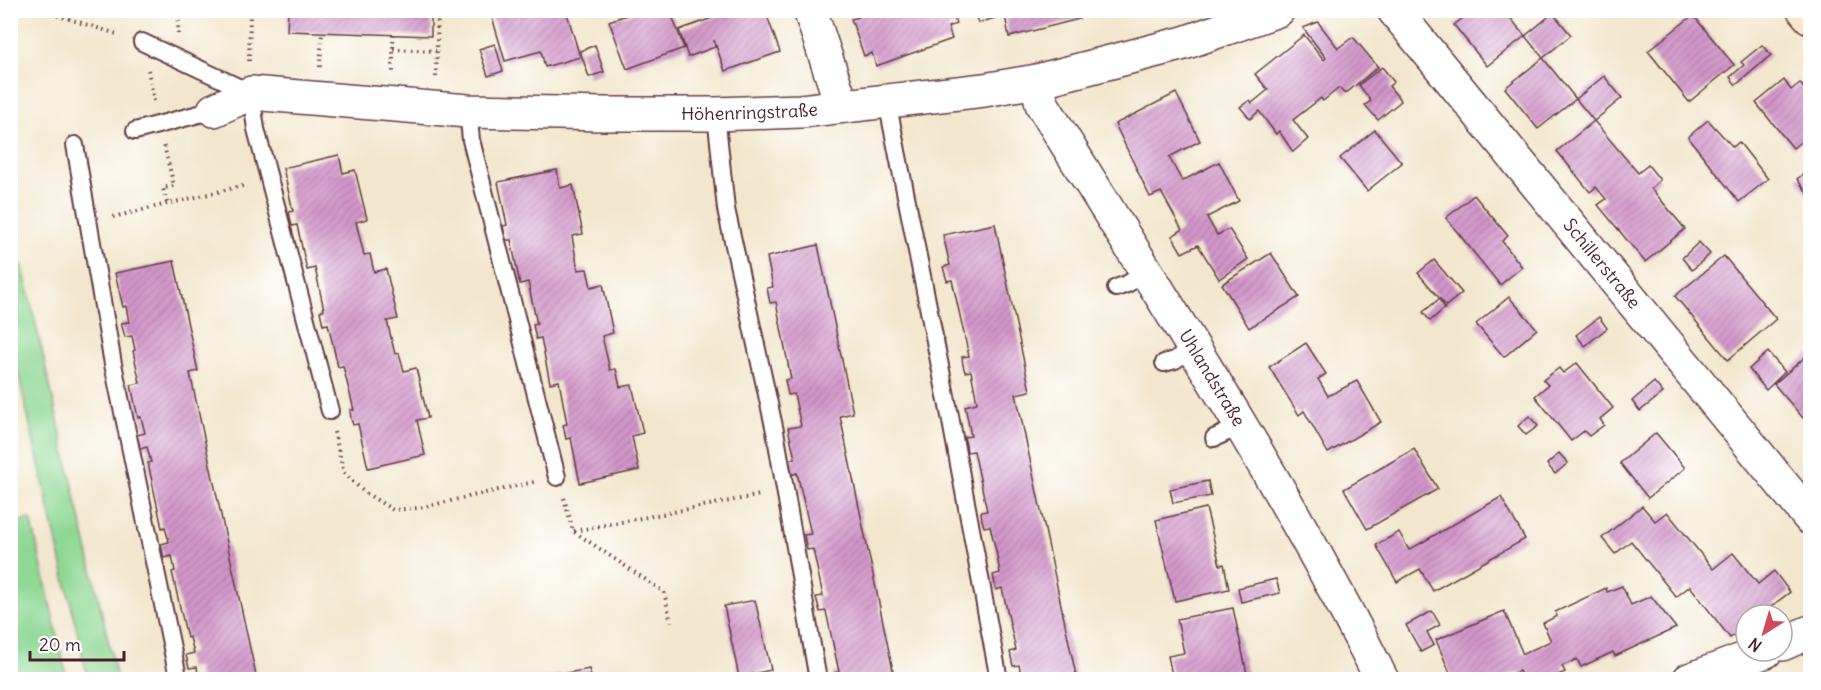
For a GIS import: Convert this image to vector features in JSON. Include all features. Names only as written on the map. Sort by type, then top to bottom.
[{"type":"street","points":[[810,10],[842,106]]},
{"type":"street","name":"Höhenringstraße","points":[[214,110],[250,82],[468,111],[716,114],[801,111],[984,90],[1037,81],[1184,43],[1278,10]]},
{"type":"street","name":"Schillerstraße","points":[[1394,10],[1810,518]]},
{"type":"street","points":[[1804,10],[1810,18]]},
{"type":"street","name":"Uhlandstraße","points":[[1037,81],[1042,104],[1193,348],[1228,432],[1336,590],[1382,680]]},
{"type":"street","points":[[1794,639],[1810,632]]},
{"type":"street","points":[[1689,680],[1734,663]]},
{"type":"lane","points":[[142,42],[250,82],[256,129],[330,411]]},
{"type":"lane","points":[[887,101],[950,416],[999,680]]},
{"type":"lane","points":[[135,131],[214,110]]},
{"type":"lane","points":[[468,111],[471,140],[557,477]]},
{"type":"lane","points":[[716,114],[726,208],[775,431],[818,680]]},
{"type":"lane","points":[[75,145],[113,364],[178,678],[176,680]]},
{"type":"lane","points":[[1116,288],[1146,273]]},
{"type":"lane","points":[[1164,363],[1174,360],[1193,348]]},
{"type":"path","points":[[40,10],[142,42]]},
{"type":"path","points":[[435,80],[438,10]]},
{"type":"path","points":[[250,11],[250,82]]},
{"type":"path","points":[[320,72],[322,32]]},
{"type":"path","points":[[393,34],[393,77]]},
{"type":"path","points":[[393,49],[436,51]]},
{"type":"path","points":[[88,223],[270,180]]},
{"type":"path","points":[[330,411],[344,473],[364,492],[393,510],[420,508],[557,477],[573,531],[664,592],[671,622]]},
{"type":"path","points":[[573,531],[786,490]]},
{"type":"green space","points":[[22,264],[117,679],[88,679],[11,342],[11,266]]},
{"type":"green space","points":[[31,519],[67,679],[11,679],[11,523]]},
{"type":"building","points":[[288,10],[431,10],[431,36],[287,31]]},
{"type":"building","points":[[490,10],[566,10],[580,57],[545,67],[541,51],[505,61]]},
{"type":"building","points":[[670,10],[684,48],[627,69],[609,21],[638,11]]},
{"type":"building","points":[[734,10],[765,10],[780,52],[725,71],[714,40],[715,47],[688,57],[679,30]]},
{"type":"building","points":[[857,10],[952,10],[956,24],[948,27],[952,39],[876,66],[872,53],[864,56],[851,19],[859,17]]},
{"type":"building","points":[[974,10],[1077,10],[1079,19],[1009,37],[1005,15],[978,23]]},
{"type":"building","points":[[1473,10],[1504,10],[1525,36],[1487,66],[1454,25]]},
{"type":"building","points":[[1553,13],[1571,35],[1543,58],[1525,36]]},
{"type":"building","points":[[1693,15],[1734,65],[1689,102],[1648,51]]},
{"type":"building","points":[[1318,22],[1338,48],[1353,37],[1378,67],[1345,94],[1339,88],[1323,101],[1321,98],[1293,120],[1308,139],[1293,152],[1279,131],[1276,134],[1259,111],[1250,119],[1240,107],[1250,100],[1252,103],[1268,90],[1255,74],[1304,35],[1324,60],[1326,58],[1303,28]]},
{"type":"building","points":[[495,44],[503,71],[488,76],[479,49]]},
{"type":"building","points":[[595,45],[604,72],[589,77],[580,51]]},
{"type":"building","points":[[1762,45],[1771,55],[1736,85],[1730,77],[1744,65],[1741,62]]},
{"type":"building","points":[[1543,58],[1576,99],[1538,129],[1505,88]]},
{"type":"building","points":[[1382,67],[1394,82],[1389,86],[1401,101],[1378,120],[1365,105],[1371,101],[1359,85]]},
{"type":"building","points":[[1604,76],[1622,98],[1594,121],[1576,99]]},
{"type":"building","points":[[1784,80],[1791,90],[1800,83],[1810,96],[1810,100],[1804,105],[1810,113],[1810,134],[1793,148],[1756,103]]},
{"type":"building","points":[[1176,93],[1200,141],[1169,157],[1182,181],[1219,162],[1239,201],[1207,217],[1217,235],[1229,229],[1248,259],[1219,279],[1198,245],[1182,253],[1172,236],[1182,230],[1161,192],[1150,197],[1115,124]]},
{"type":"building","points":[[1708,120],[1733,147],[1739,142],[1768,179],[1739,202],[1688,137]]},
{"type":"building","points":[[1594,121],[1638,173],[1648,165],[1660,180],[1651,188],[1685,229],[1645,262],[1598,205],[1606,199],[1596,187],[1590,192],[1557,151]]},
{"type":"building","points":[[1375,130],[1402,163],[1367,191],[1340,158]]},
{"type":"building","points":[[339,155],[343,173],[355,170],[367,219],[356,222],[364,255],[370,254],[374,272],[386,269],[398,319],[387,321],[395,354],[399,353],[404,371],[416,368],[428,418],[417,420],[425,455],[368,468],[358,424],[353,425],[351,419],[350,410],[354,410],[343,366],[338,367],[328,324],[323,325],[320,311],[324,310],[315,268],[307,270],[297,225],[292,226],[289,212],[293,211],[283,168]]},
{"type":"building","points":[[1810,169],[1810,197],[1797,179]]},
{"type":"building","points":[[557,170],[560,188],[573,185],[583,234],[572,236],[578,270],[587,269],[591,287],[603,284],[613,333],[602,336],[610,370],[616,369],[620,387],[632,385],[643,433],[632,436],[639,470],[580,483],[571,438],[566,439],[563,425],[567,424],[559,381],[550,383],[541,338],[536,339],[533,325],[537,324],[528,282],[520,284],[511,240],[506,240],[503,226],[507,225],[498,182]]},
{"type":"building","points":[[1474,195],[1508,236],[1502,241],[1522,267],[1500,285],[1446,218]]},
{"type":"building","points":[[995,224],[1030,391],[1016,394],[1077,680],[1022,680],[1019,665],[1013,666],[1010,652],[1016,650],[1002,588],[996,590],[993,575],[1000,573],[996,551],[990,526],[984,527],[982,520],[981,512],[987,511],[974,451],[967,452],[964,437],[971,436],[965,406],[977,403],[971,371],[965,372],[963,365],[962,357],[969,356],[952,280],[947,281],[943,267],[950,265],[943,235]]},
{"type":"building","points":[[1699,242],[1710,254],[1692,270],[1682,258]]},
{"type":"building","points":[[818,245],[853,413],[840,416],[895,680],[834,680],[833,673],[839,672],[826,611],[820,612],[816,597],[823,596],[813,549],[807,550],[804,535],[811,534],[797,473],[791,475],[788,460],[795,458],[788,428],[801,426],[794,394],[788,395],[785,380],[791,379],[776,302],[770,303],[767,288],[773,287],[767,257]]},
{"type":"building","points":[[1271,253],[1299,297],[1249,328],[1222,284]]},
{"type":"building","points":[[1724,256],[1776,319],[1728,360],[1675,296]]},
{"type":"building","points":[[1434,260],[1462,293],[1446,306],[1418,273]]},
{"type":"building","points":[[174,261],[198,371],[190,373],[257,680],[199,680],[197,667],[189,668],[186,655],[194,653],[190,637],[187,638],[172,572],[175,571],[172,556],[164,558],[161,544],[169,542],[165,527],[162,528],[148,463],[151,462],[147,447],[140,449],[137,435],[145,433],[141,417],[138,418],[131,385],[140,383],[132,336],[125,337],[121,323],[129,322],[115,273]]},
{"type":"building","points":[[1509,297],[1537,329],[1504,357],[1476,324]]},
{"type":"building","points":[[1439,299],[1445,308],[1430,321],[1423,312]]},
{"type":"building","points":[[1599,317],[1607,328],[1585,346],[1576,335]]},
{"type":"building","points":[[1306,343],[1326,374],[1318,379],[1328,396],[1357,381],[1381,422],[1328,453],[1304,411],[1299,415],[1269,367]]},
{"type":"building","points":[[1768,352],[1785,372],[1766,390],[1749,369]]},
{"type":"building","points":[[1810,353],[1810,412],[1803,418],[1774,384]]},
{"type":"building","points":[[1577,363],[1613,408],[1600,419],[1604,425],[1589,436],[1584,431],[1571,441],[1535,396],[1548,385],[1543,380],[1559,368],[1563,373]]},
{"type":"building","points":[[1654,382],[1663,393],[1640,411],[1632,401]]},
{"type":"building","points":[[1529,416],[1538,426],[1526,435],[1518,426]]},
{"type":"building","points":[[1656,433],[1685,468],[1648,498],[1620,463]]},
{"type":"building","points":[[1414,449],[1438,489],[1367,529],[1344,489]]},
{"type":"building","points":[[1559,453],[1568,463],[1555,474],[1547,464]]},
{"type":"building","points":[[1208,481],[1211,496],[1173,503],[1170,489]]},
{"type":"building","points":[[1501,497],[1525,539],[1433,591],[1420,569],[1397,582],[1376,545],[1399,532],[1409,550]]},
{"type":"building","points":[[1642,506],[1655,521],[1667,512],[1713,569],[1733,553],[1758,584],[1774,571],[1790,592],[1776,603],[1734,603],[1734,635],[1730,638],[1690,586],[1676,597],[1631,541],[1615,554],[1602,538]]},
{"type":"building","points":[[1206,508],[1220,565],[1224,564],[1229,589],[1175,601],[1156,520]]},
{"type":"building","points":[[1276,579],[1280,593],[1241,602],[1238,588]]},
{"type":"building","points":[[1622,586],[1631,605],[1651,596],[1676,628],[1615,656],[1613,652],[1581,667],[1577,659],[1562,666],[1565,672],[1548,680],[1523,680],[1519,671],[1499,680],[1453,680],[1436,640],[1504,611],[1523,654],[1551,641],[1543,623],[1557,616],[1555,612],[1606,588],[1607,592]]},
{"type":"building","points":[[755,600],[771,670],[739,677],[724,606]]},
{"type":"building","points":[[1233,608],[1247,674],[1222,680],[1173,680],[1168,656],[1184,653],[1177,619]]},
{"type":"building","points":[[1432,611],[1440,625],[1427,632],[1434,645],[1421,652],[1406,625]]},
{"type":"building","points":[[589,669],[592,680],[539,680],[539,678]]}]
